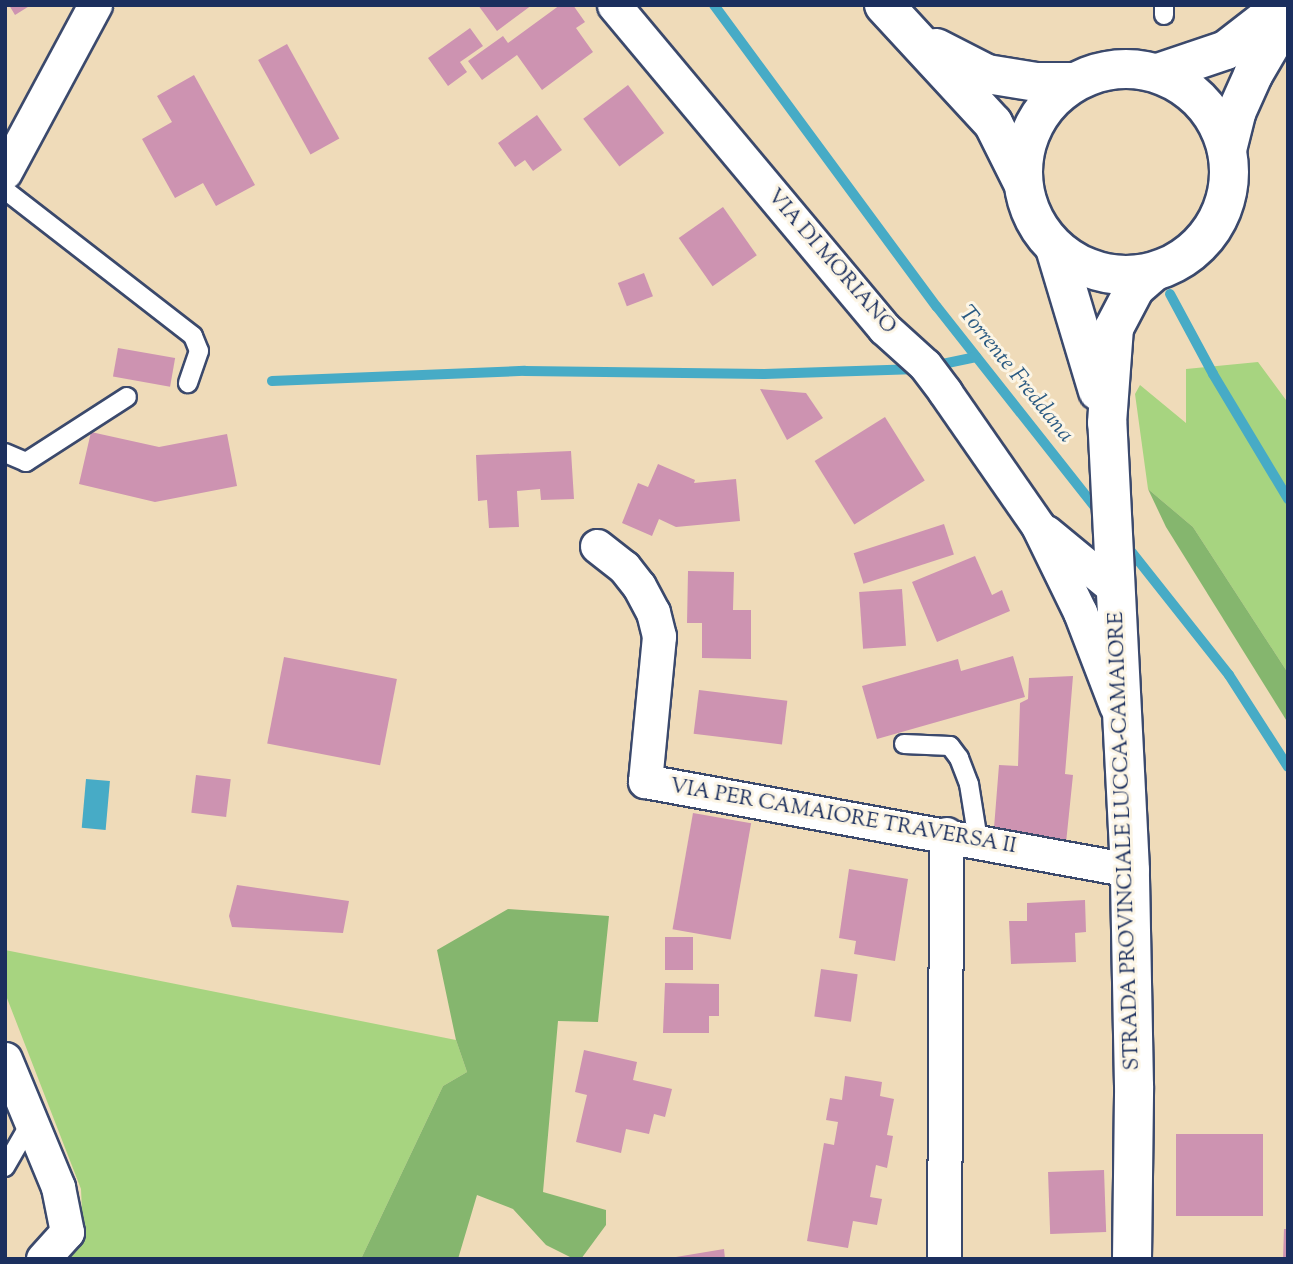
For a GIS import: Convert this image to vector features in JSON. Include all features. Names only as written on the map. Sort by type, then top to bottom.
[{"type":"main road","points":[[884,5],[993,123],[1022,181],[1032,217],[1055,248],[1090,270],[1111,275],[1152,273],[1188,256],[1214,227],[1228,189],[1227,150],[1240,103],[1288,15]]},
{"type":"main road","points":[[1158,74],[1226,50],[1284,5]]},
{"type":"main road","points":[[915,37],[987,74],[1036,82],[1074,82],[1115,69],[1158,74],[1174,80],[1203,102],[1218,125],[1227,150]]},
{"type":"main road","points":[[1022,181],[1029,136],[1054,98],[1074,82]]},
{"type":"main road","name":"STRADA PROVINCIALE LUCCA-CAMAIORE","points":[[1055,248],[1107,423]]},
{"type":"main road","name":"STRADA PROVINCIALE LUCCA-CAMAIORE","points":[[1132,1259],[1134,1086],[1130,870],[1107,423],[1114,328],[1135,288],[1152,273]]},
{"type":"street","points":[[5,172],[95,5]]},
{"type":"street","name":"VIA DI MORIANO","points":[[614,5],[884,328],[925,365],[1045,531],[1123,724]]},
{"type":"street","points":[[1045,531],[1115,575]]},
{"type":"street","name":"VIA DI MORIANO","points":[[1045,531],[1115,575]]},
{"type":"street","name":"VIA PER CAMAIORE TRAVERSA II","points":[[597,547],[624,567],[639,586],[653,612],[659,636],[645,781],[946,834],[1130,870]]},
{"type":"street","points":[[1069,590],[1115,575]]},
{"type":"street","points":[[944,1259],[946,834]]},
{"type":"street","points":[[5,1059],[58,1187],[67,1232],[43,1259]]},
{"type":"lane","points":[[5,190],[193,335],[199,351],[188,383]]},
{"type":"lane","points":[[5,453],[26,462],[127,397]]},
{"type":"lane","points":[[904,744],[950,747],[959,758],[975,811],[978,841]]},
{"type":"lane","points":[[5,1167],[31,1122]]},
{"type":"green space","points":[[1258,362],[1286,400],[1288,673],[1193,527],[1148,489],[1135,394],[1140,385],[1186,423],[1186,369]]},
{"type":"green space","points":[[1148,489],[1193,527],[1288,673],[1288,723],[1166,527]]},
{"type":"green space","points":[[508,909],[609,916],[598,1022],[558,1021],[543,1192],[606,1210],[606,1225],[581,1259],[574,1259],[546,1245],[513,1209],[477,1195],[458,1259],[361,1259],[443,1086],[467,1072],[456,1040],[437,950]]},
{"type":"green space","points":[[5,950],[456,1040],[467,1072],[443,1086],[361,1259],[63,1259],[76,1234],[82,1212],[81,1189],[5,993]]},
{"type":"water","points":[[86,779],[110,781],[106,830],[82,828]]},
{"type":"building","points":[[9,5],[31,5],[15,15]]},
{"type":"building","points":[[478,5],[532,5],[497,31]]},
{"type":"building","points":[[560,5],[573,5],[585,22],[576,28],[593,52],[542,90],[517,55],[482,80],[468,61],[503,36],[508,43]]},
{"type":"building","points":[[470,28],[483,46],[460,62],[467,72],[448,86],[428,58]]},
{"type":"building","points":[[287,44],[339,138],[310,154],[258,60]]},
{"type":"building","points":[[194,75],[255,185],[216,206],[203,183],[175,198],[142,139],[172,122],[157,96]]},
{"type":"building","points":[[628,85],[664,133],[619,167],[583,119]]},
{"type":"building","points":[[537,115],[562,150],[533,171],[525,160],[515,167],[498,143]]},
{"type":"building","points":[[723,207],[757,255],[713,286],[679,238]]},
{"type":"building","points":[[644,273],[653,296],[627,306],[618,283]]},
{"type":"building","points":[[118,348],[175,358],[170,387],[113,377]]},
{"type":"building","points":[[760,389],[806,393],[823,418],[787,440]]},
{"type":"building","points":[[885,417],[925,481],[854,525],[815,461]]},
{"type":"building","points":[[91,432],[159,447],[227,434],[237,486],[155,502],[79,484]]},
{"type":"building","points":[[571,451],[574,499],[541,500],[540,489],[517,491],[519,527],[489,528],[487,500],[478,501],[476,455]]},
{"type":"building","points":[[658,464],[695,480],[694,483],[736,479],[740,521],[676,527],[659,519],[652,536],[622,523],[638,483],[648,487]]},
{"type":"building","points":[[944,524],[954,554],[864,584],[854,553]]},
{"type":"building","points":[[975,556],[992,595],[1002,590],[1010,611],[937,642],[912,582]]},
{"type":"building","points":[[688,571],[734,572],[733,610],[751,610],[751,659],[702,658],[702,623],[687,623]]},
{"type":"building","points":[[902,589],[906,646],[863,649],[859,592]]},
{"type":"building","points":[[1013,656],[1025,697],[877,739],[862,686],[958,659],[961,671]]},
{"type":"building","points":[[284,657],[397,679],[380,765],[267,743]]},
{"type":"building","points":[[1073,676],[1065,774],[1073,775],[1066,843],[994,828],[999,765],[1018,766],[1020,703],[1028,699],[1029,678]]},
{"type":"building","points":[[699,690],[787,701],[782,745],[694,734]]},
{"type":"building","points":[[196,775],[231,779],[226,817],[191,813]]},
{"type":"building","points":[[693,813],[751,823],[731,939],[673,929]]},
{"type":"building","points":[[849,869],[908,879],[895,961],[854,954],[856,941],[839,938]]},
{"type":"building","points":[[237,885],[349,901],[343,933],[232,927],[229,916]]},
{"type":"building","points":[[1085,900],[1086,932],[1075,933],[1076,962],[1011,964],[1009,921],[1027,921],[1027,903]]},
{"type":"building","points":[[665,937],[693,937],[693,970],[665,970]]},
{"type":"building","points":[[821,969],[858,974],[851,1022],[814,1017]]},
{"type":"building","points":[[665,983],[719,984],[719,1016],[709,1016],[709,1033],[663,1033]]},
{"type":"building","points":[[584,1050],[637,1062],[633,1080],[672,1089],[665,1117],[654,1114],[649,1134],[626,1129],[621,1153],[576,1142],[587,1095],[575,1092]]},
{"type":"building","points":[[845,1076],[882,1082],[880,1096],[894,1099],[887,1135],[893,1136],[887,1168],[876,1165],[870,1197],[882,1199],[877,1225],[853,1221],[848,1248],[807,1241],[824,1143],[834,1145],[838,1122],[826,1120],[830,1098],[842,1100]]},
{"type":"building","points":[[1176,1134],[1263,1134],[1263,1216],[1176,1216]]},
{"type":"building","points":[[1104,1170],[1106,1232],[1050,1234],[1048,1172]]},
{"type":"building","points":[[1284,1229],[1288,1229],[1288,1259],[1283,1259]]},
{"type":"building","points":[[724,1249],[725,1259],[676,1259],[676,1257]]},
{"type":"waterway","name":"Torrente Freddana","points":[[714,5],[937,307],[1099,512]]},
{"type":"waterway","points":[[1170,294],[1213,374],[1288,499]]},
{"type":"waterway","points":[[933,366],[976,357]]},
{"type":"waterway","points":[[272,381],[525,371],[764,374],[918,369]]},
{"type":"waterway","name":"Torrente Freddana","points":[[1126,545],[1229,675],[1288,767]]}]
